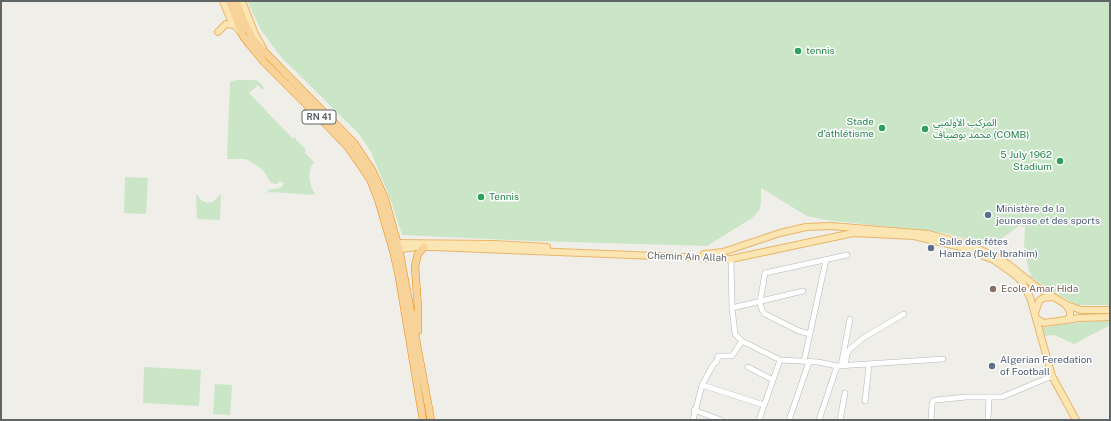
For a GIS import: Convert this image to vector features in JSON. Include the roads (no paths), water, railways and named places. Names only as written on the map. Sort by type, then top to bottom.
[{"type":"highway","name":"RN 41","points":[[230,1],[243,36],[264,62],[326,124],[354,155],[370,180],[396,247],[423,420]]},
{"type":"highway","name":"RN 41","points":[[236,1],[241,16],[250,34],[267,55],[333,120],[354,143],[372,170],[385,199],[418,348],[430,420]]},
{"type":"highway","points":[[418,348],[418,308],[415,266],[418,254],[424,247]]},
{"type":"main road","points":[[223,1],[234,25],[243,36]]},
{"type":"main road","points":[[242,1],[255,34],[267,55]]},
{"type":"main road","points":[[218,32],[226,24],[234,25]]},
{"type":"main road","points":[[831,226],[834,237]]},
{"type":"main road","name":"Chemin Aîn Allah","points":[[396,247],[494,244],[657,253],[707,254],[731,250],[806,227],[831,226],[928,234],[970,245],[995,259],[1015,275],[1030,297],[1052,376],[1076,420]]},
{"type":"main road","name":"Chemin Aîn Allah","points":[[396,247],[731,259],[853,233],[914,236],[961,247],[1008,264],[1052,296]]},
{"type":"main road","points":[[731,250],[731,259]]},
{"type":"main road","points":[[1044,323],[1036,316],[1040,301],[1044,298],[1052,296],[1080,310],[1110,310]]},
{"type":"main road","points":[[1064,303],[1070,311],[1070,316],[1067,320]]},
{"type":"main road","points":[[1039,329],[1044,323],[1079,318],[1110,317]]},
{"type":"street","points":[[810,334],[799,331],[765,314],[762,310],[760,302],[765,272],[847,255]]},
{"type":"street","points":[[731,259],[734,331],[738,338],[742,341],[780,360],[806,361],[841,366],[943,359]]},
{"type":"street","points":[[789,420],[806,361],[810,334],[826,260]]},
{"type":"street","points":[[732,308],[803,291]]},
{"type":"street","points":[[819,420],[848,351],[863,338],[904,314]]},
{"type":"street","points":[[841,366],[850,319]]},
{"type":"street","points":[[693,420],[694,410],[702,385],[713,365],[717,361],[718,356],[732,356],[742,341]]},
{"type":"street","points":[[759,420],[780,360]]},
{"type":"street","points":[[865,401],[869,365]]},
{"type":"street","points":[[748,368],[773,380]]},
{"type":"street","points":[[931,420],[932,404],[936,400],[966,397],[1002,397],[1052,376]]},
{"type":"street","points":[[702,385],[764,405]]},
{"type":"street","points":[[840,420],[845,393]]},
{"type":"street","points":[[988,420],[989,397]]},
{"type":"street","points":[[694,410],[721,420]]},
{"type":"place","name":"tennis","points":[[798,51]]},
{"type":"place","name":"Stade d’athlétisme","points":[[882,128]]},
{"type":"place","name":"المركب الأولمبي محمد بوضياف (COMB)","points":[[925,129]]},
{"type":"place","name":"5 July 1962 Stadium","points":[[1060,161]]},
{"type":"place","name":"Tennis","points":[[481,197]]},
{"type":"place","name":"Ministère de la jeunesse et des sports","points":[[988,215]]},
{"type":"place","name":"Salle des fêtes Hamza (Dely Ibrahim)","points":[[931,248]]},
{"type":"place","name":"Ecole Amar Hida","points":[[993,289]]},
{"type":"place","name":"Algerian Feredation of Football","points":[[992,366]]}]
